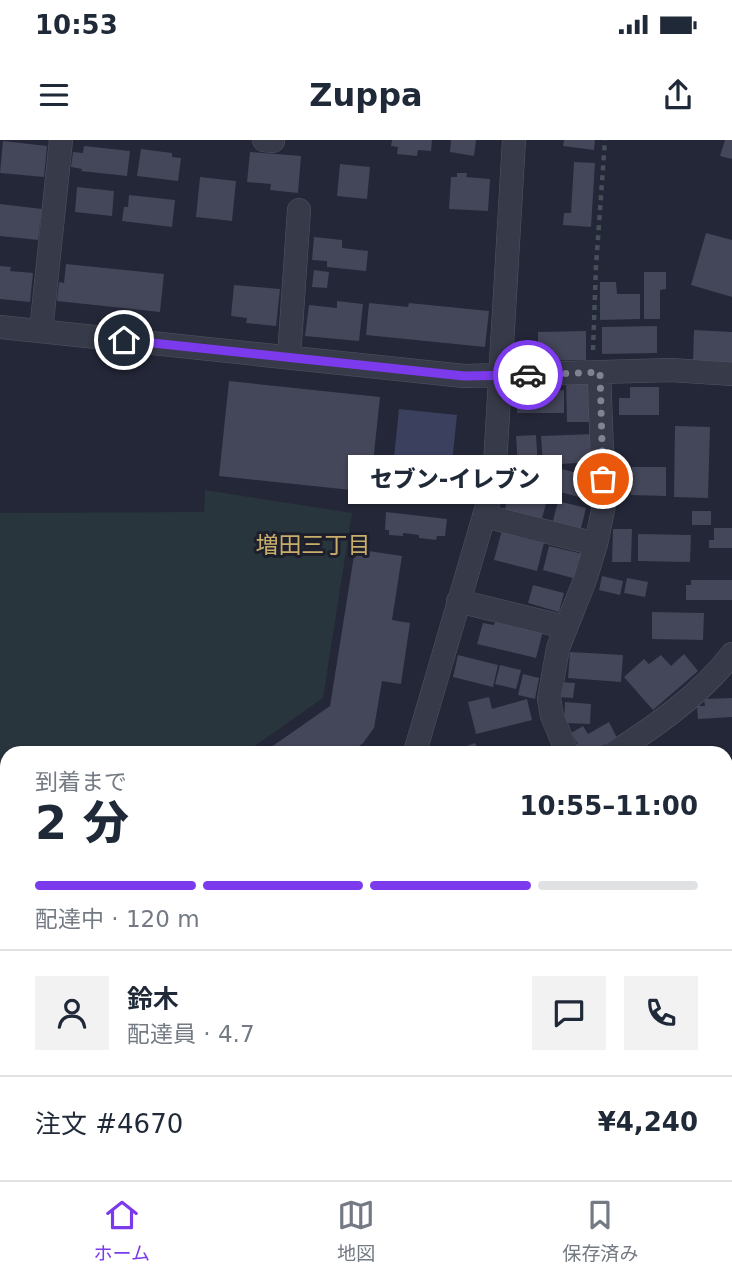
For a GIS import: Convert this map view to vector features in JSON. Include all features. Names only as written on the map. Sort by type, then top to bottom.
[{"type":"street","points":[[41,331],[61,140]]},
{"type":"street","points":[[417,746],[494,482],[514,140]]},
{"type":"street","points":[[289,357],[299,210]]},
{"type":"street","points":[[0,327],[464,376],[671,370],[732,374]]},
{"type":"street","points":[[564,746],[552,716],[550,699],[558,648],[597,544],[604,505],[596,372]]},
{"type":"street","points":[[485,516],[597,544]]},
{"type":"street","points":[[458,601],[565,627]]},
{"type":"street","points":[[626,746],[679,708],[732,654]]},
{"type":"path","points":[[596,372],[596,266],[605,140]]},
{"type":"shaded area","points":[[205,490],[352,513],[323,698],[255,746],[0,746],[0,513],[204,512]]},
{"type":"water","points":[[399,409],[457,415],[448,501],[390,496]]},
{"type":"building","points":[[392,140],[432,140],[431,151],[418,150],[417,156],[397,154],[398,147],[391,146]]},
{"type":"building","points":[[451,140],[476,140],[474,156],[450,152]]},
{"type":"building","points":[[564,140],[595,140],[594,150],[563,146]]},
{"type":"building","points":[[725,140],[732,140],[732,159],[720,156]]},
{"type":"building","points":[[3,141],[47,146],[44,177],[0,173]]},
{"type":"building","points":[[84,146],[130,151],[127,176],[81,171],[82,169],[71,167],[73,152],[83,153]]},
{"type":"building","points":[[141,149],[172,153],[172,157],[181,158],[178,181],[137,176]]},
{"type":"building","points":[[250,152],[301,156],[298,193],[270,190],[271,184],[247,182]]},
{"type":"building","points":[[574,162],[595,163],[591,227],[563,225],[564,213],[571,213]]},
{"type":"building","points":[[340,164],[370,167],[367,199],[337,196]]},
{"type":"building","points":[[457,173],[467,173],[466,177],[490,179],[488,211],[449,209],[451,177],[457,177]]},
{"type":"building","points":[[200,177],[236,181],[232,221],[196,217]]},
{"type":"building","points":[[77,187],[114,191],[112,216],[75,212]]},
{"type":"building","points":[[129,195],[175,200],[172,227],[122,221],[124,207],[128,207]]},
{"type":"building","points":[[0,204],[42,209],[38,240],[0,236]]},
{"type":"building","points":[[706,233],[732,240],[732,297],[691,285]]},
{"type":"building","points":[[314,237],[342,240],[342,248],[368,251],[366,271],[327,267],[327,261],[312,260]]},
{"type":"building","points":[[66,264],[164,274],[160,312],[57,301],[59,282],[64,283]]},
{"type":"building","points":[[0,266],[11,267],[10,271],[33,273],[30,302],[0,299]]},
{"type":"building","points":[[314,270],[329,272],[327,288],[312,287]]},
{"type":"building","points":[[644,272],[666,272],[666,289],[660,290],[660,319],[644,319]]},
{"type":"building","points":[[600,282],[616,282],[617,294],[640,294],[640,319],[600,320]]},
{"type":"building","points":[[234,285],[280,289],[276,326],[246,323],[247,318],[231,316]]},
{"type":"building","points":[[337,301],[363,304],[359,341],[305,336],[309,305],[337,308]]},
{"type":"building","points":[[369,303],[408,307],[409,303],[489,311],[485,347],[366,335]]},
{"type":"building","points":[[657,326],[657,353],[602,354],[602,327]]},
{"type":"building","points":[[694,330],[732,332],[732,364],[693,362]]},
{"type":"building","points":[[586,331],[586,360],[538,361],[538,332]]},
{"type":"building","points":[[517,350],[532,350],[532,361],[517,361]]},
{"type":"building","points":[[595,378],[595,422],[567,422],[566,383]]},
{"type":"building","points":[[229,381],[380,397],[370,492],[219,476]]},
{"type":"building","points":[[630,387],[659,387],[659,415],[619,415],[619,398],[630,398]]},
{"type":"building","points":[[521,388],[536,388],[536,391],[564,390],[564,413],[517,413],[517,391],[521,391]]},
{"type":"building","points":[[675,426],[710,427],[708,498],[674,497]]},
{"type":"building","points":[[594,434],[595,462],[543,465],[541,436]]},
{"type":"building","points":[[536,435],[538,466],[518,467],[516,436]]},
{"type":"building","points":[[632,467],[666,467],[666,496],[631,495]]},
{"type":"building","points":[[558,468],[592,477],[586,499],[553,490]]},
{"type":"building","points":[[529,469],[549,474],[545,491],[514,483],[517,472],[528,475]]},
{"type":"building","points":[[510,488],[533,493],[531,501],[546,504],[540,526],[503,517]]},
{"type":"building","points":[[558,501],[586,508],[580,532],[552,525]]},
{"type":"building","points":[[692,511],[711,511],[711,525],[692,525]]},
{"type":"building","points":[[386,512],[447,519],[445,536],[437,536],[436,540],[403,533],[403,536],[389,535],[389,530],[385,530]]},
{"type":"building","points":[[503,526],[517,529],[515,536],[544,543],[537,571],[494,560]]},
{"type":"building","points":[[714,528],[732,528],[732,548],[709,548],[709,540],[714,540]]},
{"type":"building","points":[[613,529],[632,529],[631,562],[612,562]]},
{"type":"building","points":[[638,534],[691,535],[690,562],[638,561]]},
{"type":"building","points":[[549,546],[587,555],[580,580],[543,570]]},
{"type":"building","points":[[355,549],[402,556],[392,620],[410,623],[401,684],[382,681],[374,728],[359,746],[273,746],[330,706]]},
{"type":"building","points":[[602,576],[623,581],[620,595],[599,590]]},
{"type":"building","points":[[627,578],[648,582],[645,597],[624,593]]},
{"type":"building","points":[[691,580],[732,580],[732,600],[686,600],[686,585],[691,585]]},
{"type":"building","points":[[533,585],[564,593],[559,612],[528,603]]},
{"type":"building","points":[[652,612],[704,613],[703,640],[652,639]]},
{"type":"building","points":[[496,619],[543,631],[536,658],[477,644],[483,623],[494,625]]},
{"type":"building","points":[[570,652],[623,655],[621,682],[568,678]]},
{"type":"building","points":[[684,654],[698,671],[653,710],[624,677],[644,659],[649,664],[661,655],[671,666]]},
{"type":"building","points":[[458,655],[498,665],[493,687],[453,677]]},
{"type":"building","points":[[500,665],[521,670],[516,689],[495,684]]},
{"type":"building","points":[[523,674],[539,678],[535,699],[518,695]]},
{"type":"building","points":[[560,682],[575,683],[573,698],[559,697]]},
{"type":"building","points":[[489,697],[492,709],[527,699],[532,720],[476,734],[468,702]]},
{"type":"building","points":[[732,698],[732,717],[698,719],[697,706],[705,706],[704,699]]},
{"type":"building","points":[[565,702],[591,704],[590,724],[564,723]]},
{"type":"building","points":[[609,722],[617,738],[603,746],[573,746],[578,744],[571,733],[583,726],[588,734]]},
{"type":"way so far","points":[[528,375],[600,372],[603,479]]},
{"type":"place","name":"セブン-イレブン","points":[[603,479]]},
{"type":"district","name":"増田三丁目","points":[[313,545]]},
{"type":"route","points":[[124,340],[464,376],[528,375]]}]
